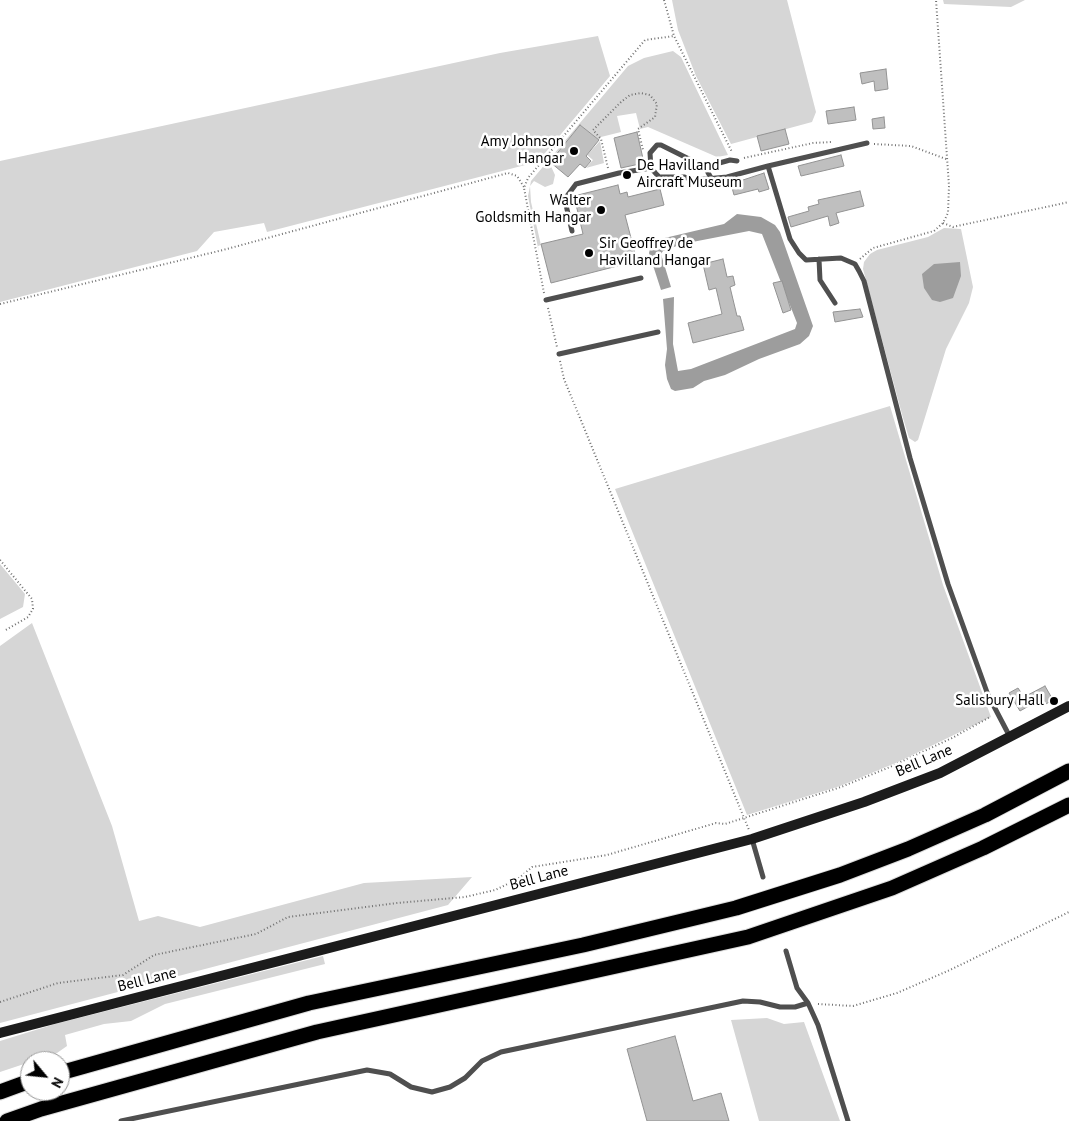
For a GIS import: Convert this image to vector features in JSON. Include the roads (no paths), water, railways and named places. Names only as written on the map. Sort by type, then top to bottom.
[{"type":"highway","points":[[70,1070],[309,1003],[583,945],[736,908],[840,875],[908,849],[986,815],[1069,771]]},
{"type":"highway","points":[[7,1121],[50,1106],[317,1032],[748,937],[892,888],[983,848],[1069,805]]},
{"type":"highway","points":[[0,1092],[20,1085]]},
{"type":"main road","name":"Bell Lane","points":[[0,1033],[752,839],[864,802],[940,772],[1010,738],[1069,706]]},
{"type":"lane","points":[[712,178],[705,167],[657,145],[650,153],[651,168],[659,177],[684,177],[695,180],[727,177],[868,143]]},
{"type":"lane","points":[[705,167],[730,160],[737,161]]},
{"type":"lane","points":[[768,166],[790,238],[806,260],[841,258],[855,264],[864,280],[910,458],[948,584],[972,652],[997,714],[1010,738]]},
{"type":"lane","points":[[572,231],[566,205],[567,196],[576,184],[609,175],[651,168]]},
{"type":"lane","points":[[819,259],[820,280],[835,303]]},
{"type":"lane","points":[[546,300],[642,278]]},
{"type":"lane","points":[[559,354],[658,332]]},
{"type":"lane","points":[[752,839],[763,877]]},
{"type":"lane","points":[[786,951],[797,988],[808,1003],[818,1025],[848,1121]]},
{"type":"lane","points":[[121,1121],[367,1070],[390,1074],[412,1087],[432,1092],[450,1087],[465,1078],[482,1061],[501,1052],[743,1001],[760,1002],[780,1007],[795,1007],[808,1003]]},
{"type":"place","name":"Amy Johnson Hangar","points":[[574,151]]},
{"type":"place","name":"De Havilland Aircraft Museum","points":[[627,175]]},
{"type":"place","name":"Walter Goldsmith Hangar","points":[[601,210]]},
{"type":"place","name":"Sir Geoffrey de Havilland Hangar","points":[[589,253]]},
{"type":"place","name":"Salisbury Hall","points":[[1054,701]]}]
